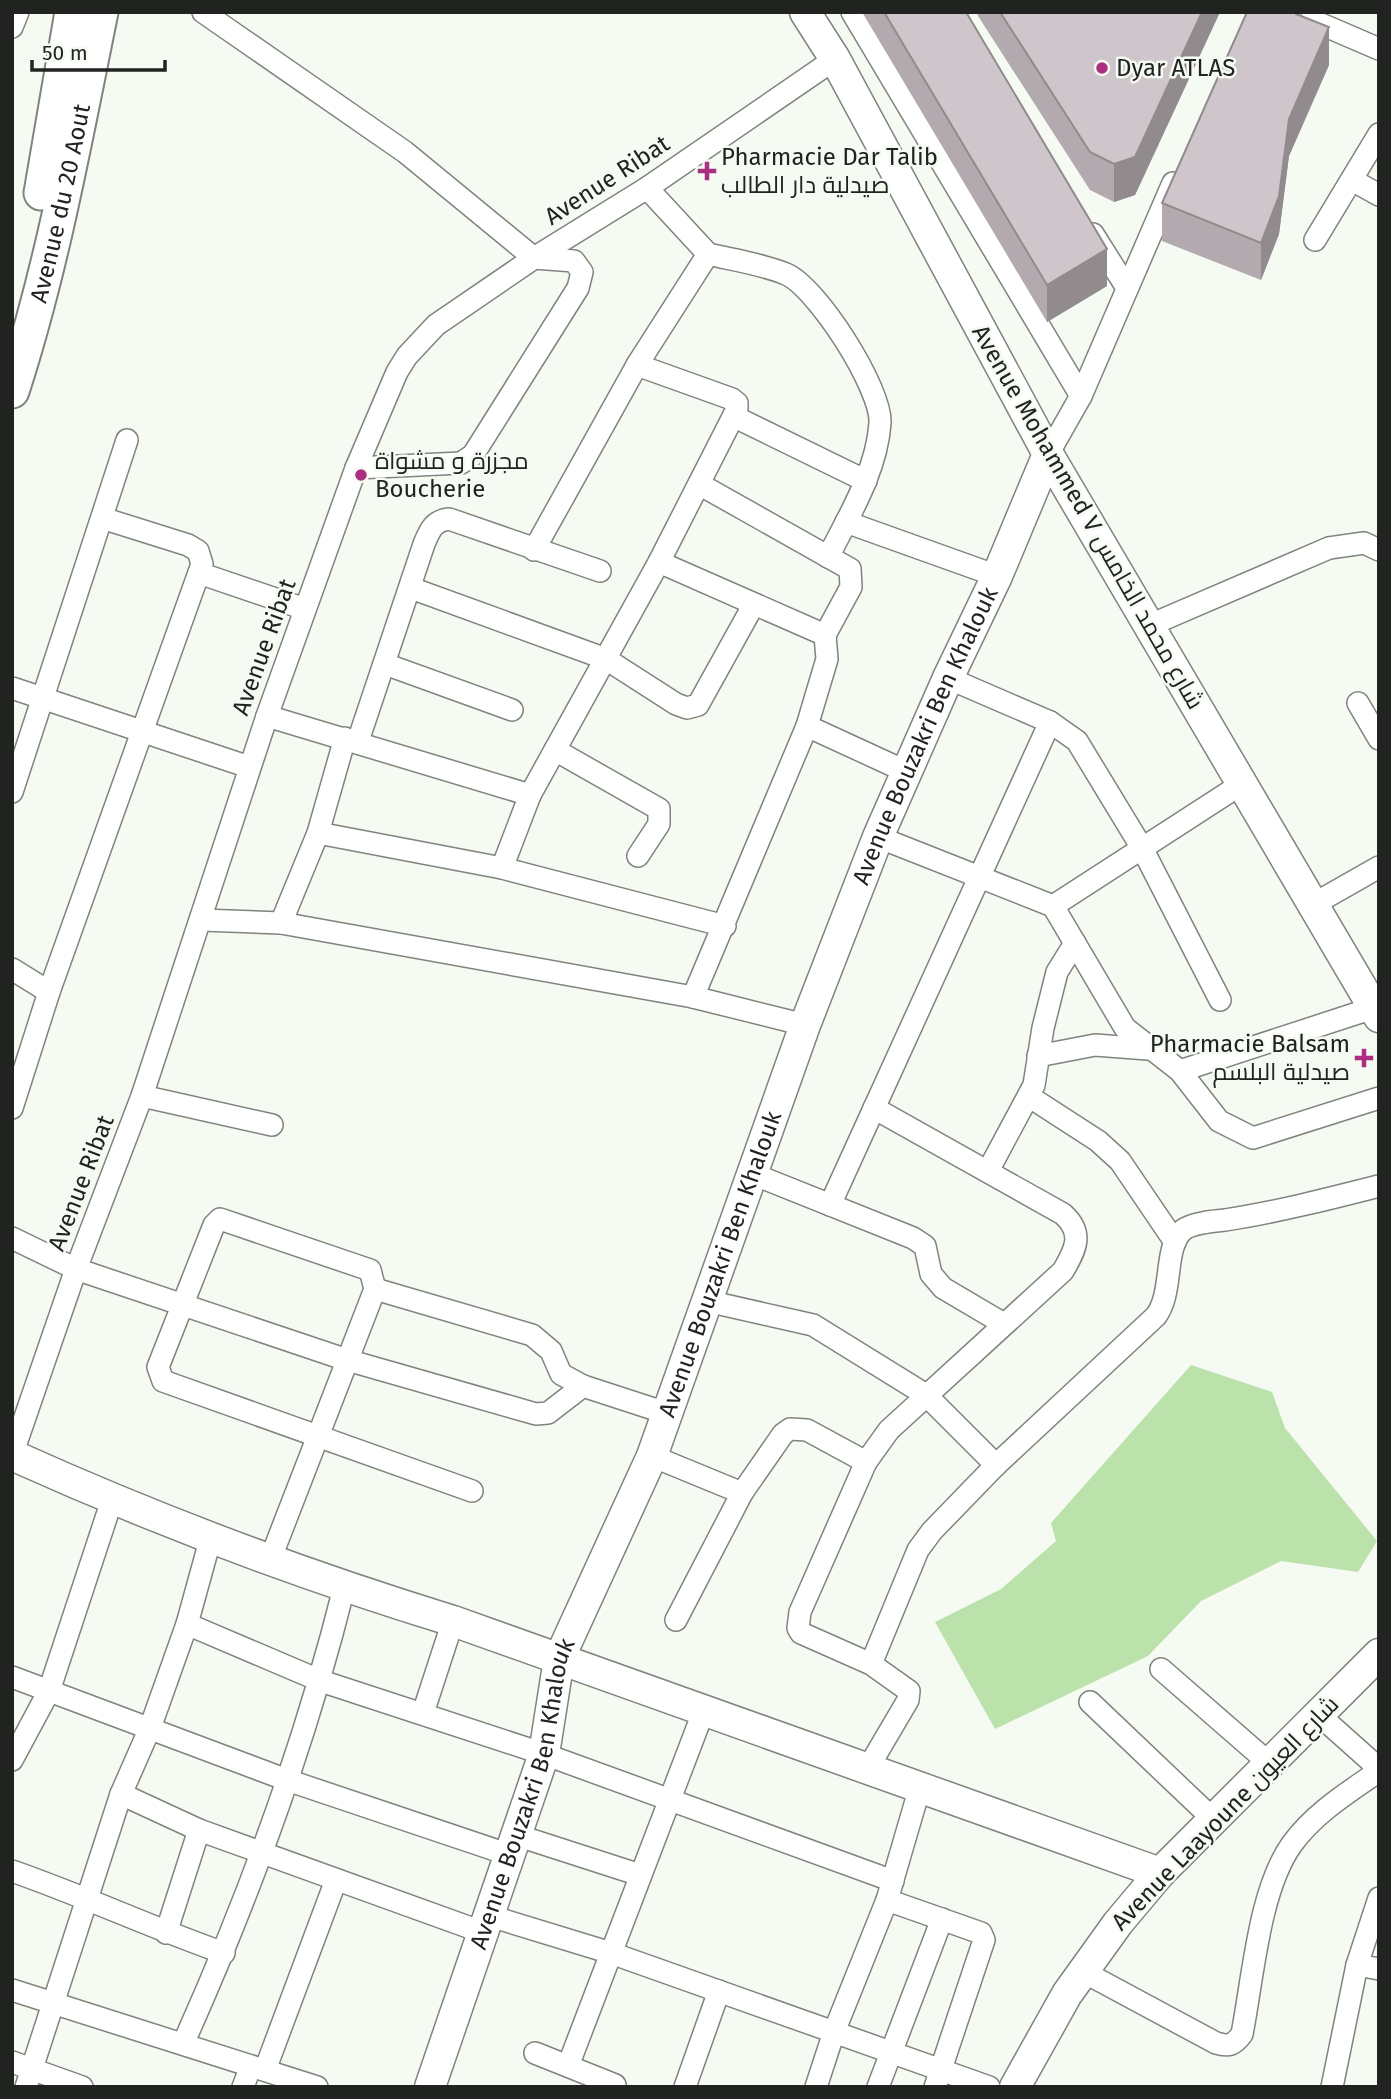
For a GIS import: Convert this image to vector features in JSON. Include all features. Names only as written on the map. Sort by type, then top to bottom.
[{"type":"main road","name":"Avenue du 20 Aout","points":[[12,318],[39,204],[72,12]]},
{"type":"main road","name":"Avenue du 20 Aout","points":[[12,391],[27,344],[58,216],[101,12]]},
{"type":"street","points":[[12,27],[18,12]]},
{"type":"street","points":[[203,12],[405,152],[534,258],[574,261],[582,272],[582,281],[473,455],[461,463],[356,468]]},
{"type":"street","points":[[852,12],[1082,397]]},
{"type":"street","points":[[1293,12],[1379,49]]},
{"type":"street","name":"Avenue Mohammed V شارع محمد الخامس","points":[[812,14],[1048,454],[1376,1013]]},
{"type":"street","name":"Avenue Ribat","points":[[12,1455],[76,1269],[142,1096],[267,716],[356,468],[397,372],[407,356],[436,325],[534,258],[647,188],[835,59]]},
{"type":"street","points":[[1315,240],[1379,134]]},
{"type":"street","points":[[1048,454],[1082,397],[1183,161]]},
{"type":"street","points":[[1352,180],[1379,195]]},
{"type":"street","points":[[647,188],[708,254],[785,274],[817,299],[868,380],[878,401],[880,424],[866,481],[828,557]]},
{"type":"street","points":[[1084,219],[1127,288]]},
{"type":"street","points":[[534,550],[637,365],[708,254]]},
{"type":"street","points":[[502,868],[530,795],[659,562],[734,417],[737,403],[732,399],[637,365]]},
{"type":"street","points":[[734,417],[866,481]]},
{"type":"street","points":[[12,792],[127,440]]},
{"type":"street","name":"Avenue Bouzakri Ben Khalouk","points":[[430,2087],[544,1754],[559,1660],[652,1456],[805,1026],[878,837],[948,678],[997,576],[1048,454]]},
{"type":"street","points":[[693,997],[807,726],[827,659],[825,635],[852,587],[853,579],[850,569],[699,484]]},
{"type":"street","points":[[12,1108],[49,992],[143,732],[198,573],[201,557],[188,545],[102,518]]},
{"type":"street","points":[[281,923],[318,833],[351,740],[384,664],[432,526],[438,521],[449,519],[534,550],[600,570]]},
{"type":"street","points":[[846,522],[997,576]]},
{"type":"street","points":[[1148,626],[1329,548],[1364,543],[1379,550]]},
{"type":"street","points":[[659,562],[825,635]]},
{"type":"street","points":[[198,573],[305,610]]},
{"type":"street","points":[[411,588],[606,659],[676,704],[687,708],[698,705],[754,604]]},
{"type":"street","points":[[384,664],[512,710]]},
{"type":"street","points":[[948,678],[1050,722],[1077,741],[1142,848],[1220,1000]]},
{"type":"street","points":[[12,688],[249,767]]},
{"type":"street","points":[[1358,703],[1379,739]]},
{"type":"street","points":[[267,716],[530,795]]},
{"type":"street","points":[[830,1205],[1050,722]]},
{"type":"street","points":[[807,726],[907,772]]},
{"type":"street","points":[[555,750],[659,809],[659,824],[638,856]]},
{"type":"street","points":[[1053,906],[1243,783]]},
{"type":"street","points":[[318,833],[502,868],[725,926]]},
{"type":"street","points":[[878,837],[1053,906],[1125,1028],[1147,1049],[1180,1071],[1210,1113],[1249,1138],[1379,1098]]},
{"type":"street","points":[[1314,904],[1379,867]]},
{"type":"street","points":[[202,920],[281,923],[693,997],[805,1026]]},
{"type":"street","points":[[988,1171],[1030,1097],[1057,972],[1075,943]]},
{"type":"street","points":[[12,969],[49,992]]},
{"type":"street","points":[[1180,1071],[1376,1013]]},
{"type":"street","points":[[1038,1056],[1095,1045],[1147,1049]]},
{"type":"street","points":[[142,1096],[272,1125]]},
{"type":"street","points":[[1030,1097],[1098,1141],[1120,1161],[1175,1242]]},
{"type":"street","points":[[869,1768],[908,1700],[909,1690],[871,1664],[807,1636],[798,1628],[800,1612],[866,1462],[889,1430],[1063,1271],[1077,1237],[1076,1229],[1063,1214],[874,1108]]},
{"type":"street","points":[[753,1174],[913,1237],[925,1246],[930,1274],[943,1288],[1004,1324]]},
{"type":"street","points":[[871,1664],[918,1550],[996,1465],[1156,1316],[1164,1305],[1175,1242],[1184,1229],[1213,1221],[1274,1213],[1379,1186]]},
{"type":"street","points":[[270,1560],[319,1438],[375,1289],[370,1270],[220,1219],[214,1225],[158,1367],[163,1381],[319,1438],[472,1491]]},
{"type":"street","points":[[12,1238],[76,1269],[347,1360],[536,1413],[548,1413],[583,1385]]},
{"type":"street","points":[[375,1289],[532,1335],[551,1352],[561,1374],[583,1385],[666,1413]]},
{"type":"street","points":[[707,1301],[813,1325],[926,1395],[996,1465]]},
{"type":"street","points":[[676,1620],[742,1493],[783,1434],[790,1429],[807,1430],[866,1462]]},
{"type":"street","points":[[12,1455],[112,1500],[344,1588],[453,1621],[1160,1873]]},
{"type":"street","points":[[652,1456],[742,1493]]},
{"type":"street","points":[[12,1760],[49,1690],[112,1500]]},
{"type":"street","points":[[82,2087],[23,2073],[53,2003],[121,1794],[150,1728],[187,1624],[211,1538]]},
{"type":"street","points":[[183,2045],[224,1953],[287,1780],[321,1681],[344,1588]]},
{"type":"street","points":[[424,1713],[453,1621]]},
{"type":"street","points":[[187,1624],[321,1681],[544,1754],[668,1801],[890,1890],[942,1919],[981,1933],[984,1940],[939,2078]]},
{"type":"street","name":"Avenue Laayoune شارع العيون","points":[[1015,2087],[1082,1970],[1160,1873],[1379,1654]]},
{"type":"street","points":[[1161,1669],[1270,1764]]},
{"type":"street","points":[[12,1677],[287,1780],[513,1845],[640,1875]]},
{"type":"street","points":[[1090,1702],[1214,1820]]},
{"type":"street","points":[[568,2066],[704,1710]]},
{"type":"street","points":[[1082,1970],[1216,2043],[1227,2047],[1236,2043],[1242,2034],[1268,1897],[1279,1866],[1309,1825],[1329,1805],[1373,1775],[1375,1769],[1374,1764],[1319,1715]]},
{"type":"street","points":[[816,2087],[834,2032],[890,1890],[920,1787]]},
{"type":"street","points":[[121,1794],[199,1830],[336,1880],[484,1923],[611,1953],[891,2052],[939,2078],[989,2087]]},
{"type":"street","points":[[166,1933],[199,1830]]},
{"type":"street","points":[[12,1871],[87,1898],[166,1933],[224,1953]]},
{"type":"street","points":[[243,2087],[258,2068],[336,1880]]},
{"type":"street","points":[[1332,2087],[1357,1965],[1379,1898]]},
{"type":"street","points":[[878,2087],[942,1919]]},
{"type":"street","points":[[1357,1965],[1379,1969]]},
{"type":"street","points":[[12,1990],[310,2086]]},
{"type":"street","points":[[685,2087],[719,1991]]},
{"type":"street","points":[[535,2053],[615,2085]]},
{"type":"green space","points":[[1191,1365],[1272,1392],[1285,1428],[1377,1541],[1358,1572],[1281,1561],[1201,1601],[1148,1656],[995,1729],[935,1622],[1001,1589],[1056,1541],[1051,1523]]},
{"type":"building","points":[[884,12],[966,12],[1107,249],[1047,285]]},
{"type":"building","name":"Dyar ATLAS","points":[[1000,12],[1202,12],[1135,157],[1114,164],[1090,152]]},
{"type":"building","name":"Dyar ATLAS","points":[[1247,12],[1296,12],[1329,27],[1289,119],[1279,196],[1261,243],[1162,203]]},
{"type":"place","name":"Dyar ATLAS","points":[[1102,68]]},
{"type":"place","name":"Pharmacie Dar Talib صيدلية دار الطالب","points":[[707,171]]},
{"type":"place","name":"مجزرة و مشواة Boucherie","points":[[361,475]]},
{"type":"place","name":"Pharmacie Balsam صيدلية البلسم","points":[[1364,1058]]}]
